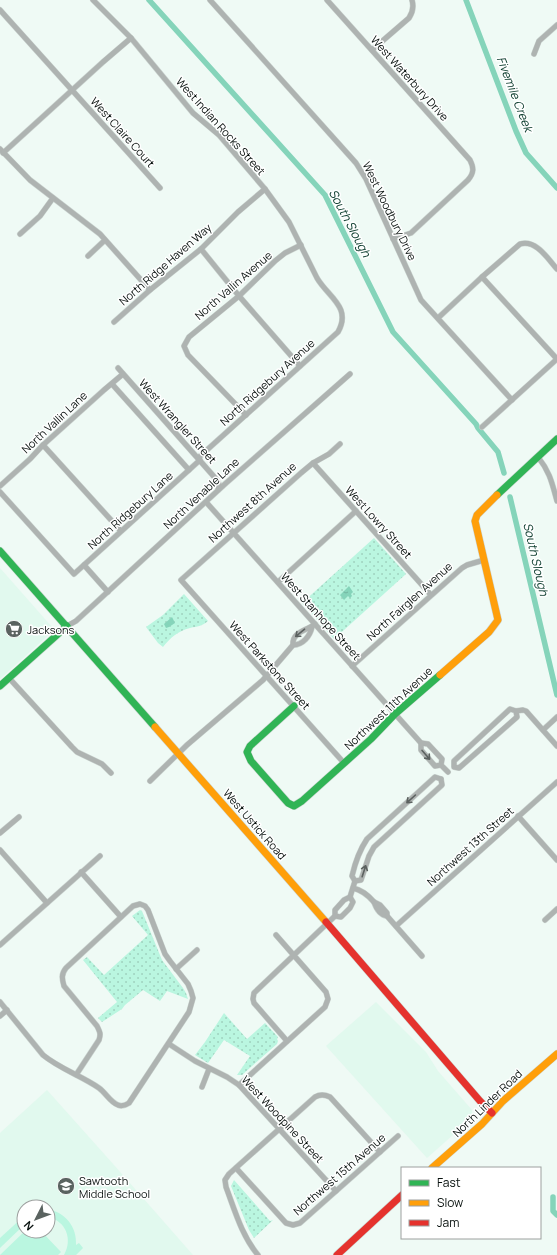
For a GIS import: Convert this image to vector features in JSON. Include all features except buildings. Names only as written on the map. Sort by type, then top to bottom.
[{"type":"main road","points":[[484,560],[475,521],[477,515],[557,439]]},
{"type":"main road","name":"West Ustick Road","points":[[0,551],[179,754],[457,1075],[492,1112]]},
{"type":"main road","name":"Northwest 11th Avenue","points":[[294,706],[250,746],[247,752],[251,761],[256,767],[288,802],[294,806],[302,801],[371,739],[395,714],[489,632],[495,625],[498,620],[484,560]]},
{"type":"main road","points":[[0,686],[67,626]]},
{"type":"main road","name":"North Linder Road","points":[[433,1167],[482,1124],[503,1101],[557,1054]]},
{"type":"main road","points":[[337,1255],[401,1196]]},
{"type":"street","name":"West Indian Rocks Street","points":[[93,0],[131,38],[193,113],[219,135],[265,190],[289,222],[320,284],[339,304],[343,317]]},
{"type":"street","name":"West Woodbury Drive","points":[[210,0],[356,163],[366,178],[421,300],[512,400]]},
{"type":"street","name":"West Waterbury Drive","points":[[327,0],[470,160],[473,171],[472,176],[411,233],[393,239]]},
{"type":"street","points":[[372,50],[409,18],[414,7],[412,0]]},
{"type":"street","name":"West Claire Court","points":[[0,10],[160,188]]},
{"type":"street","points":[[534,54],[539,41],[557,25]]},
{"type":"street","points":[[131,38],[2,151],[26,176],[95,230],[150,290]]},
{"type":"street","name":"North Ridge Haven Way","points":[[114,322],[150,290],[201,249],[238,212],[265,190]]},
{"type":"street","points":[[20,234],[40,216],[53,198]]},
{"type":"street","points":[[88,256],[105,240]]},
{"type":"street","points":[[438,318],[517,246],[524,243],[534,245],[557,269]]},
{"type":"street","name":"North Vallin Avenue","points":[[246,415],[188,355],[184,346],[189,337],[240,296],[275,261],[301,246]]},
{"type":"street","points":[[201,249],[300,366]]},
{"type":"street","points":[[482,277],[557,359],[482,427]]},
{"type":"street","name":"North Ridgebury Avenue","points":[[199,459],[338,332],[342,324],[343,317]]},
{"type":"street","name":"West Wrangler Street","points":[[118,368],[217,480],[219,484],[218,490]]},
{"type":"street","name":"North Vallin Lane","points":[[0,486],[30,459],[42,445],[123,374]]},
{"type":"street","name":"North Venable Lane","points":[[67,626],[76,621],[218,490],[350,374]]},
{"type":"street","points":[[112,384],[189,470]]},
{"type":"street","name":"Northwest 8th Avenue","points":[[182,580],[313,462],[329,454],[340,444]]},
{"type":"street","points":[[42,445],[121,532]]},
{"type":"street","points":[[538,457],[552,480],[557,501]]},
{"type":"street","name":"North Ridgebury Lane","points":[[0,492],[74,574],[189,470],[199,459]]},
{"type":"street","name":"West Lowry Street","points":[[313,462],[431,596]]},
{"type":"street","name":"West Stanhope Street","points":[[206,502],[278,582],[314,626],[421,743],[428,744],[442,759],[441,765]]},
{"type":"street","points":[[278,582],[356,511]]},
{"type":"street","name":"North Fairglen Avenue","points":[[352,666],[462,568],[467,564],[484,560]]},
{"type":"street","points":[[84,565],[108,592]]},
{"type":"street","name":"West Parkstone Street","points":[[182,580],[344,763]]},
{"type":"street","points":[[293,645],[305,640],[314,626]]},
{"type":"street","points":[[150,781],[187,745],[267,676],[293,645],[293,640],[297,633],[314,626]]},
{"type":"street","points":[[9,678],[77,752],[102,764],[111,773]]},
{"type":"street","points":[[454,767],[454,761],[510,709],[516,711],[526,711],[557,746]]},
{"type":"street","points":[[441,779],[454,767],[459,768],[517,717],[516,711]]},
{"type":"street","points":[[543,730],[557,717]]},
{"type":"street","name":"West Stanhope Street","points":[[421,743],[421,750],[435,766],[441,765]]},
{"type":"street","name":"West Stanhope Street","points":[[441,765],[448,772]]},
{"type":"street","points":[[336,916],[342,917],[353,902],[350,898],[355,881],[352,876],[356,860],[361,848],[367,840],[435,777],[441,779]]},
{"type":"street","points":[[355,881],[361,880],[369,856],[374,847],[442,785],[441,779]]},
{"type":"street","name":"Northwest 13th Street","points":[[396,926],[557,782]]},
{"type":"street","points":[[518,816],[557,860]]},
{"type":"street","points":[[0,833],[19,817]]},
{"type":"street","points":[[0,850],[47,903]]},
{"type":"street","points":[[0,945],[100,856]]},
{"type":"street","points":[[81,872],[122,917]]},
{"type":"street","points":[[353,888],[358,889],[368,895],[374,902],[380,905],[387,913],[387,916],[422,956]]},
{"type":"street","points":[[336,916],[335,910],[344,900],[350,898]]},
{"type":"street","points":[[0,1002],[43,1055],[48,1059],[98,1088],[113,1102],[125,1106],[132,1100],[169,1044],[189,1012],[193,998],[188,984],[165,954],[148,910],[145,906],[140,904],[133,906],[66,968],[62,975],[64,986],[100,1031],[99,1040],[76,1075]]},
{"type":"street","points":[[545,920],[557,910]]},
{"type":"street","points":[[287,1041],[254,1003],[253,996],[256,990],[336,916]]},
{"type":"street","points":[[239,1085],[325,1007],[328,998],[326,992],[276,935]]},
{"type":"street","points":[[176,969],[197,950]]},
{"type":"street","points":[[0,1016],[7,1010]]},
{"type":"street","name":"West Woodpine Street","points":[[169,1044],[209,1069],[227,1077],[239,1085],[336,1191]]},
{"type":"street","points":[[202,1087],[209,1069]]},
{"type":"street","points":[[258,1255],[244,1234],[226,1188],[225,1180],[229,1174],[315,1097],[321,1094],[330,1097],[380,1152]]},
{"type":"street","name":"Northwest 15th Avenue","points":[[236,1168],[286,1223],[293,1225],[300,1223],[398,1136]]},
{"type":"shaded area","points":[[374,538],[406,574],[334,639],[302,603]]},
{"type":"shaded area","points":[[0,568],[52,627],[53,631],[0,679]]},
{"type":"shaded area","points":[[184,594],[208,621],[178,633],[163,647],[158,643],[146,627],[163,615]]},
{"type":"shaded area","points":[[140,910],[142,911],[162,960],[183,988],[188,999],[167,991],[160,1001],[143,990],[122,1009],[102,1022],[98,1018],[117,1002],[83,960],[87,957],[104,975],[148,935],[132,916]]},
{"type":"shaded area","points":[[376,1002],[426,1052],[438,1071],[472,1110],[472,1118],[427,1158],[326,1046]]},
{"type":"shaded area","points":[[224,1013],[247,1039],[265,1023],[278,1037],[277,1044],[242,1075],[237,1075],[250,1056],[224,1040],[208,1063],[195,1055]]},
{"type":"shaded area","name":"Sawtooth Middle School","points":[[47,1090],[193,1255],[0,1255],[0,1133]]},
{"type":"shaded area","points":[[234,1180],[270,1221],[273,1220],[254,1238],[249,1230],[231,1186]]},
{"type":"shaded area","points":[[56,1212],[65,1217],[69,1222],[75,1232],[76,1245],[79,1243],[83,1248],[76,1255],[64,1255],[67,1249],[68,1237],[59,1222],[56,1220]]},
{"type":"shaded area","points":[[16,1223],[16,1233],[0,1248],[0,1238]]},
{"type":"shaded area","points":[[17,1239],[49,1239],[61,1252],[58,1255],[0,1255]]},
{"type":"water","points":[[349,586],[353,592],[351,594],[352,596],[350,598],[348,596],[344,600],[340,595]]},
{"type":"water","points":[[172,617],[175,623],[166,628],[164,624]]},
{"type":"waterway","name":"South Slough","points":[[149,0],[325,195],[393,332],[476,424],[498,452],[504,473]]},
{"type":"waterway","name":"Fivemile Creek","points":[[466,0],[516,131],[526,153],[557,188]]},
{"type":"waterway","name":"South Slough","points":[[510,497],[557,695]]},
{"type":"waterway","name":"Fivemile Creek","points":[[553,1197],[553,1211],[557,1215]]},
{"type":"traffic: fast","points":[[497,495],[557,439]]},
{"type":"traffic: fast","points":[[0,551],[155,727]]},
{"type":"traffic: fast","points":[[0,686],[67,626]]},
{"type":"traffic: fast","points":[[294,706],[250,746],[247,752],[251,761],[288,803],[294,806],[302,801],[371,739],[395,714],[440,675]]},
{"type":"traffic: slow","points":[[440,675],[489,632],[498,620],[475,521],[477,515],[497,495]]},
{"type":"traffic: slow","points":[[155,727],[326,922]]},
{"type":"traffic: slow","points":[[433,1167],[482,1124],[503,1101],[557,1054]]},
{"type":"traffic: jam","points":[[326,922],[492,1113]]},
{"type":"traffic: jam","points":[[337,1255],[401,1196]]},
{"type":"place","name":"Jacksons","points":[[14,629]]},
{"type":"place","name":"Sawtooth Middle School","points":[[66,1186]]}]
